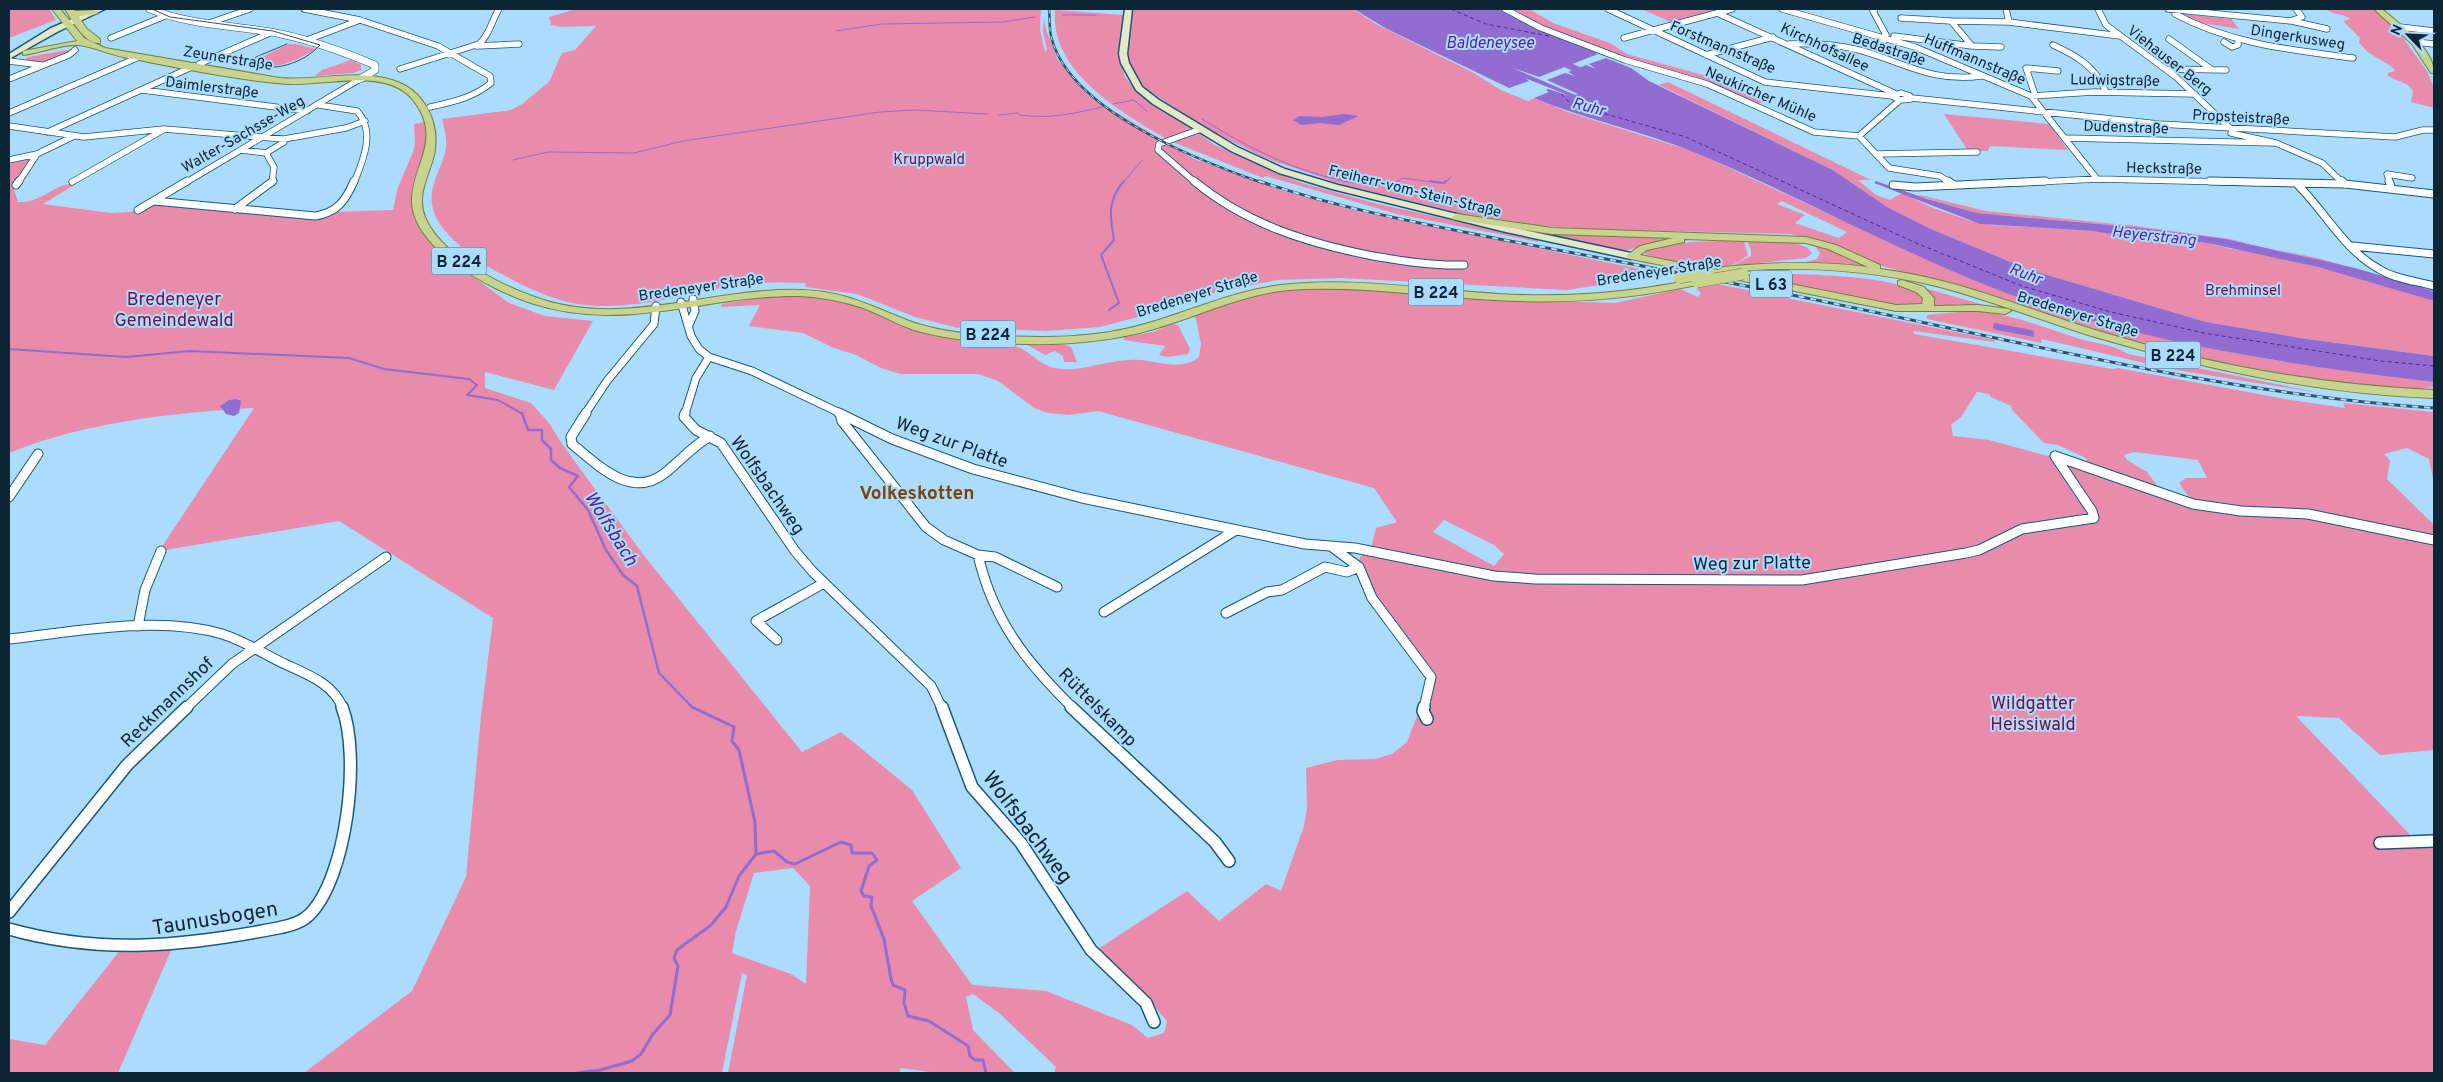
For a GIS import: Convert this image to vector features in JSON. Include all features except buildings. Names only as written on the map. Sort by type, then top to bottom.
[{"type":"main road","name":"B 224","points":[[56,9],[67,25],[83,42]]},
{"type":"main road","name":"Freiherr-vom-Stein-Straße","points":[[1128,9],[1123,54],[1134,81],[1151,99],[1234,149],[1282,171],[1335,187],[1457,217],[1631,256]]},
{"type":"main road","points":[[2378,9],[2415,42],[2434,71]]},
{"type":"main road","points":[[10,61],[26,53],[67,25],[74,16],[97,10]]},
{"type":"main road","name":"Zeunerstraße","points":[[74,16],[92,38],[102,44],[128,52],[291,81],[364,76]]},
{"type":"main road","points":[[10,61],[67,25]]},
{"type":"main road","points":[[26,53],[64,44],[83,42]]},
{"type":"main road","name":"Zeunerstraße","points":[[83,42],[93,47],[139,57],[196,65]]},
{"type":"main road","name":"Bredeneyer Straße","points":[[364,76],[396,78],[409,83],[419,91],[430,107],[436,121],[440,143],[439,153],[426,185],[426,209],[435,228],[456,250],[476,265],[509,284],[551,302],[606,310],[656,308]]},
{"type":"main road","name":"Bredeneyer Straße","points":[[364,76],[400,85],[411,92],[423,108],[428,119],[433,145],[418,186],[417,210],[420,220],[428,230],[461,263],[513,292],[561,310],[602,314],[764,293],[802,293],[858,303],[932,331],[984,339],[1040,341],[1088,339],[1131,332],[1240,295],[1280,288],[1351,286],[1540,299],[1584,299],[1637,294],[1743,274],[1802,271],[1887,279],[1949,291],[2128,347],[2229,373],[2333,391],[2434,399]]},
{"type":"main road","points":[[1457,217],[1571,232],[1806,240],[1832,247],[1864,263],[1920,279]]},
{"type":"main road","points":[[1631,256],[1644,248],[1682,240],[1699,239],[1795,241],[1807,244],[1817,252],[1813,259],[1790,264]]},
{"type":"main road","name":"L 63","points":[[1631,256],[1912,310],[1972,306],[2026,315]]},
{"type":"main road","name":"Bredeneyer Straße","points":[[693,302],[758,288],[806,289],[849,295],[916,320],[959,331],[1012,336],[1059,336],[1125,328],[1219,296],[1278,284],[1350,282],[1560,293],[1612,290],[1723,270],[1790,264],[1865,270],[1920,279],[1980,296],[2090,332],[2230,368],[2329,385],[2434,394]]},
{"type":"main road","points":[[1887,279],[1925,292],[1929,297],[1930,303],[1926,307],[1912,310]]},
{"type":"street","points":[[150,9],[165,16],[272,32],[307,40],[364,59],[368,66],[364,76]]},
{"type":"street","points":[[209,23],[250,9]]},
{"type":"street","points":[[304,9],[360,20],[438,46],[488,73],[490,83],[472,96],[430,107]]},
{"type":"street","points":[[400,70],[474,46],[486,38],[489,25],[499,9]]},
{"type":"street","name":"Neukircher Mühle","points":[[1505,9],[1542,28],[1632,62],[1707,84],[1814,132],[1860,136]]},
{"type":"street","name":"Forstmannstraße","points":[[1608,9],[1765,82],[1893,95]]},
{"type":"street","points":[[1624,38],[1732,9]]},
{"type":"street","name":"Huffmannstraße","points":[[1782,9],[1886,37],[1915,47],[2033,96],[2097,178]]},
{"type":"street","points":[[1875,9],[1873,11],[1886,37]]},
{"type":"street","points":[[2006,9],[2009,22]]},
{"type":"street","name":"Viehauser Berg","points":[[2098,9],[2106,25],[2195,94],[2229,129]]},
{"type":"street","points":[[2168,9],[2292,21],[2327,29]]},
{"type":"street","points":[[2292,21],[2302,17],[2296,9]]},
{"type":"street","name":"Dingerkusweg","points":[[2175,11],[2176,14],[2208,32],[2238,41],[2354,58]]},
{"type":"street","name":"Kirchhofsallee","points":[[1717,13],[1789,44],[1893,95]]},
{"type":"street","points":[[111,38],[165,16]]},
{"type":"street","points":[[1901,18],[2009,22],[2120,36]]},
{"type":"street","points":[[307,40],[360,20]]},
{"type":"street","points":[[1951,21],[1972,46]]},
{"type":"street","points":[[2400,27],[2434,31]]},
{"type":"street","points":[[48,132],[272,32]]},
{"type":"street","points":[[1706,55],[1773,37]]},
{"type":"street","points":[[1872,44],[1886,37],[1972,46],[2001,47]]},
{"type":"street","points":[[2169,39],[2211,69]]},
{"type":"street","name":"Dingerkusweg","points":[[2224,42],[2232,47],[2238,45],[2238,41]]},
{"type":"street","points":[[2415,42],[2434,44]]},
{"type":"street","points":[[474,46],[519,44]]},
{"type":"street","name":"Bedastraße","points":[[1789,44],[1856,49],[1925,75],[1957,78],[1982,76]]},
{"type":"street","points":[[2053,45],[2083,61],[2095,71],[2105,90]]},
{"type":"street","points":[[9,79],[69,55],[75,50]]},
{"type":"street","points":[[9,113],[139,57]]},
{"type":"street","points":[[10,61],[42,66]]},
{"type":"street","name":"Ludwigstraße","points":[[2058,71],[2026,68],[2033,96],[2068,91],[2105,90],[2195,94]]},
{"type":"street","points":[[2164,69],[2226,70]]},
{"type":"street","name":"Walter-Sachsse-Weg","points":[[138,210],[308,111],[364,76]]},
{"type":"street","name":"Daimlerstraße","points":[[142,90],[308,111]]},
{"type":"street","points":[[1893,95],[1905,94],[1912,98],[2046,113]]},
{"type":"street","points":[[1893,95],[1900,100],[1912,98]]},
{"type":"street","points":[[1900,100],[1860,136],[1890,168],[1940,176],[1954,185]]},
{"type":"street","points":[[154,201],[314,216],[329,213],[340,206],[353,182],[362,157],[366,131],[362,115],[352,109],[319,104]]},
{"type":"street","name":"Propsteistraße","points":[[2046,113],[2229,129],[2395,137],[2423,130],[2434,130]]},
{"type":"street","points":[[9,126],[74,136],[164,129],[284,139],[346,128],[365,121]]},
{"type":"street","points":[[346,128],[366,131]]},
{"type":"street","points":[[72,182],[164,129]]},
{"type":"street","points":[[1201,129],[1159,144],[1158,150],[1213,196],[1243,215],[1293,236],[1345,250],[1430,266],[1464,265]]},
{"type":"street","points":[[2229,129],[2232,133],[2276,143],[2322,162],[2346,184]]},
{"type":"street","points":[[106,135],[145,140]]},
{"type":"street","points":[[9,160],[37,154],[74,136]]},
{"type":"street","name":"Dudenstraße","points":[[2065,138],[2276,143]]},
{"type":"street","points":[[242,150],[266,153],[284,142],[284,139]]},
{"type":"street","points":[[1876,154],[1977,152]]},
{"type":"street","points":[[235,209],[272,183],[275,170],[272,160],[266,153]]},
{"type":"street","points":[[16,185],[37,154]]},
{"type":"street","points":[[2392,189],[2387,174],[2412,178]]},
{"type":"street","name":"Heckstraße","points":[[1893,185],[1915,187],[2097,178],[2346,184],[2434,194]]},
{"type":"street","points":[[2296,182],[2319,206],[2337,232],[2378,269],[2434,286]]},
{"type":"street","points":[[2352,246],[2434,254]]},
{"type":"street","points":[[689,324],[694,312],[693,302]]},
{"type":"street","points":[[681,304],[689,324],[691,336],[699,349],[709,357]]},
{"type":"street","points":[[656,308],[656,319],[652,327],[607,382],[575,430],[571,438],[572,444],[612,476],[626,483],[636,483],[664,474],[686,453],[710,436]]},
{"type":"street","name":"Wolfsbachweg","points":[[709,357],[702,364],[684,417],[696,430],[721,443],[795,550],[824,583],[931,686],[941,704],[972,787],[1021,843],[1092,950],[1146,1003],[1154,1022]]},
{"type":"street","name":"Weg zur Platte","points":[[709,357],[752,371],[899,442],[973,470],[1069,495],[1236,530],[1332,547],[1355,548],[1494,576],[1519,579],[1774,581],[1818,579],[1966,553],[1979,550],[2022,529],[2093,519],[2092,511],[2055,456],[2174,498],[2228,509],[2308,514],[2434,540]]},
{"type":"street","points":[[840,414],[842,421],[926,527],[944,540],[978,555],[995,557],[1057,587]]},
{"type":"street","points":[[9,497],[19,485],[38,454]]},
{"type":"street","points":[[1104,612],[1236,530]]},
{"type":"street","name":"Weg zur Platte","points":[[1332,547],[1359,568],[1372,598],[1431,677],[1423,711],[1427,719]]},
{"type":"street","points":[[138,626],[145,590],[161,551]]},
{"type":"street","name":"Rüttelskamp","points":[[978,555],[980,569],[994,605],[1008,632],[1070,707],[1215,842],[1229,861]]},
{"type":"street","name":"Reckmannshof","points":[[9,912],[127,765],[232,664],[252,648],[386,557]]},
{"type":"street","points":[[1226,613],[1267,592],[1282,590],[1325,567],[1347,572],[1355,571],[1359,568]]},
{"type":"street","points":[[777,640],[756,621],[824,583]]},
{"type":"street","name":"Taunusbogen","points":[[9,639],[138,626],[180,628],[213,633],[252,648],[316,680],[335,694],[344,711],[348,726],[353,769],[344,834],[327,884],[310,915],[296,924],[199,942],[151,947],[67,944],[9,929]]},
{"type":"street","points":[[2380,843],[2434,841]]},
{"type":"green space","points":[[9,9],[49,9],[56,20],[9,38]]},
{"type":"green space","name":"Kruppwald","points":[[576,9],[1041,9],[1040,30],[1045,52],[1047,50],[1043,32],[1044,17],[1046,30],[1058,60],[1089,96],[1194,159],[1283,191],[1365,213],[1669,275],[1566,290],[1341,278],[1277,280],[1194,297],[1149,314],[1100,327],[1046,331],[964,325],[958,328],[915,317],[857,294],[805,287],[806,283],[736,285],[631,305],[592,306],[572,303],[531,289],[476,259],[459,245],[439,223],[432,206],[432,191],[446,149],[446,136],[442,119],[511,110],[522,104],[549,82],[562,53],[575,50],[596,26],[563,27],[551,25],[549,17]]},
{"type":"green space","points":[[1131,9],[1353,9],[1378,25],[1474,73],[1501,90],[1528,101],[1535,98],[1565,111],[1695,152],[1913,253],[1971,278],[2053,309],[2150,335],[2267,359],[2434,382],[2434,387],[2413,390],[2298,378],[2187,355],[2132,341],[1957,285],[1885,267],[1834,244],[1791,234],[1541,226],[1464,214],[1344,185],[1265,158],[1201,126],[1146,89],[1134,75],[1126,52]],"holes":[[[1782,201],[1847,232],[1839,238],[1795,223],[1805,215],[1777,204]]]},
{"type":"green space","points":[[1507,9],[1529,9],[1553,23],[1610,43],[1627,54],[1703,75],[1764,102],[1757,104],[1630,61],[1568,37]]},
{"type":"green space","points":[[1641,9],[1726,9],[1674,23]]},
{"type":"green space","points":[[2325,9],[2373,9],[2395,27],[2427,71],[2433,85],[2434,108],[2411,102],[2413,91],[2408,85],[2388,76],[2388,73],[2395,71],[2392,67],[2369,53],[2359,43],[2360,38],[2343,21],[2350,19]]},
{"type":"green space","points":[[1055,10],[1124,15],[1119,56],[1125,77],[1139,93],[1215,145],[1273,172],[1302,183],[1378,204],[1538,239],[1538,242],[1397,214],[1266,176],[1263,178],[1173,142],[1181,139],[1175,136],[1167,139],[1129,116],[1092,88],[1076,71],[1064,53],[1056,32]]},
{"type":"green space","points":[[2181,14],[2231,19],[2239,29],[2194,22]]},
{"type":"green space","points":[[289,44],[316,49],[295,60],[278,65],[262,66],[256,63],[262,57]]},
{"type":"green space","points":[[73,49],[68,53],[41,63],[24,61],[28,57]]},
{"type":"green space","points":[[351,60],[361,65],[361,70],[353,73],[315,76],[322,70]]},
{"type":"green space","name":"Brehminsel","points":[[1668,82],[1871,180],[1858,180],[1876,195],[1890,200],[1902,193],[1933,208],[1971,221],[1990,225],[2093,231],[2207,243],[2309,265],[2434,301],[2434,356],[2307,339],[2206,322],[2030,270],[1931,229],[1887,207],[1833,170],[1659,85]]},
{"type":"green space","points":[[1944,114],[2049,124],[2068,150],[1990,146],[1988,151],[1968,151]]},
{"type":"green space","points":[[425,122],[429,141],[412,193],[414,219],[433,243],[448,258],[509,303],[545,316],[593,321],[554,390],[485,372],[485,388],[531,403],[549,423],[562,444],[642,553],[802,752],[841,732],[912,790],[961,868],[912,901],[972,985],[1046,991],[1132,1025],[1148,1038],[1164,1033],[1167,1021],[1140,989],[1098,949],[1187,891],[1219,921],[1266,884],[1281,891],[1304,826],[1307,808],[1306,768],[1337,760],[1375,759],[1392,754],[1407,742],[1419,711],[1427,712],[1436,677],[1375,596],[1359,558],[1371,549],[1376,528],[1397,522],[1374,488],[1098,411],[1069,415],[1048,413],[1034,408],[998,381],[978,374],[900,374],[881,368],[856,355],[834,348],[803,333],[749,326],[760,305],[721,307],[722,304],[757,298],[790,296],[823,298],[857,306],[910,327],[959,339],[1015,346],[1054,368],[1075,369],[1130,360],[1178,365],[1185,364],[1199,357],[1201,344],[1195,315],[1244,296],[1269,291],[1323,287],[1549,301],[1615,303],[1680,289],[1698,297],[1701,293],[1697,286],[1712,283],[1995,340],[1994,342],[1914,331],[1914,334],[2345,408],[2343,403],[2434,412],[2434,484],[2429,459],[2407,448],[2384,454],[2390,460],[2387,479],[2434,525],[2434,750],[2380,755],[2339,718],[2296,716],[2420,845],[2434,846],[2434,1073],[1054,1073],[1056,1067],[999,1013],[973,994],[966,997],[973,1030],[1015,1073],[938,1073],[900,1068],[900,1073],[728,1073],[747,975],[742,973],[722,1073],[304,1073],[412,991],[466,877],[481,716],[493,618],[339,521],[159,551],[254,408],[160,416],[98,426],[38,442],[9,453],[9,165],[16,161],[32,158],[13,186],[18,202],[34,200],[62,186],[76,184],[43,204],[111,213],[131,212],[155,202],[313,217],[332,212],[393,210],[398,187],[413,152],[415,143],[414,124]],"holes":[[[1977,392],[1989,394],[1991,397],[2011,406],[2012,410],[2044,443],[2058,445],[2086,458],[2088,465],[2053,452],[2048,456],[1989,440],[1953,436],[1951,425],[1961,417]],[[2134,452],[2198,460],[2207,478],[2186,478],[2179,483],[2189,497],[2159,488],[2147,472],[2127,460],[2124,455]],[[1444,520],[1494,545],[1504,554],[1494,566],[1433,532]],[[793,868],[810,886],[806,984],[791,974],[732,953],[736,931],[754,873]]]},
{"type":"green space","points":[[1918,196],[1986,211],[2136,226],[2230,239],[2256,245],[2226,239],[2142,228],[1977,213]]},
{"type":"green space","points":[[1503,226],[1695,237],[1626,250],[1615,250]]},
{"type":"green space","points":[[1744,241],[1748,255],[1738,262],[1714,268],[1674,263],[1650,257],[1645,253],[1646,250],[1690,242]]},
{"type":"green space","points":[[1747,241],[1792,243],[1808,248],[1812,253],[1806,258],[1732,266],[1751,256],[1751,250]]},
{"type":"green space","points":[[1805,242],[1818,243],[1888,272],[1802,263],[1817,259],[1820,253],[1815,246]]},
{"type":"green space","points":[[2276,249],[2321,259],[2434,291]]},
{"type":"green space","points":[[1775,273],[1878,280],[1914,291],[1924,299],[1921,304],[1912,307],[1751,277]]},
{"type":"green space","points":[[1917,286],[1991,307],[1961,304],[1930,308]]},
{"type":"green space","points":[[1978,310],[2017,318],[2080,339],[2111,346],[2128,354],[2326,394],[2170,369],[2042,339],[2041,343],[1927,319],[1927,315]]},
{"type":"green space","points":[[1172,324],[1178,325],[1190,349],[1188,354],[1168,357],[1159,355],[1165,346],[1124,340],[1124,337],[1153,332]]},
{"type":"green space","points":[[1024,343],[1059,343],[1071,347],[1077,362],[1064,362],[1063,356],[1055,351],[1045,355]]},
{"type":"green space","points":[[173,946],[118,1073],[9,1073],[9,1039],[45,1045],[121,949]]},
{"type":"water","points":[[1354,9],[1501,9],[1532,26],[1576,43],[1598,54],[1539,77],[1513,68],[1575,95],[1578,94],[1547,80],[1565,73],[1575,76],[1568,72],[1586,65],[1596,69],[1589,64],[1606,58],[1631,68],[1649,81],[1833,170],[1887,207],[1931,229],[2030,270],[2206,322],[2307,339],[2434,356],[2434,382],[2291,363],[2195,346],[2055,310],[1963,276],[1741,172],[1696,153],[1534,98],[1549,92],[1546,90],[1548,89],[1570,96],[1525,78],[1529,81],[1509,88],[1387,29]]},
{"type":"water","points":[[1344,114],[1359,116],[1339,125],[1320,123],[1301,125],[1293,120],[1299,116],[1322,117]]},
{"type":"water","name":"Heyerstrang","points":[[1876,181],[1927,199],[1977,213],[2142,228],[2226,239],[2355,268],[2434,291],[2434,301],[2318,267],[2207,243],[2161,237],[2131,237],[2093,231],[1980,224],[1874,183]]},
{"type":"water","points":[[1994,323],[2032,330],[2034,337],[1997,330],[1993,328]]},
{"type":"water","points":[[236,399],[241,401],[239,413],[234,416],[226,414],[220,406],[229,400]]},
{"type":"waterway","points":[[1063,15],[1096,15]]},
{"type":"waterway","points":[[836,31],[882,24],[1003,22],[1035,17]]},
{"type":"waterway","points":[[1550,57],[1596,78]]},
{"type":"waterway","points":[[1113,104],[1134,100],[1147,111]]},
{"type":"waterway","points":[[999,115],[1018,113],[1019,115],[1051,116],[1071,114],[1102,107]]},
{"type":"waterway","points":[[513,160],[548,152],[634,153],[683,141],[880,112],[915,110],[988,114]]},
{"type":"waterway","points":[[1202,119],[1256,150],[1275,158],[1314,173],[1355,183]]},
{"type":"waterway","points":[[1123,183],[1142,160]]},
{"type":"waterway","points":[[1445,183],[1451,177]]},
{"type":"waterway","points":[[1397,183],[1402,178],[1440,183]]},
{"type":"waterway","points":[[1109,310],[1119,303],[1101,255],[1114,240],[1111,224],[1112,202],[1124,181]]},
{"type":"waterway","points":[[1347,181],[1393,186],[1398,181]]},
{"type":"waterway","points":[[1430,181],[1444,183],[1446,181]]},
{"type":"waterway","name":"Wolfsbach","points":[[9,349],[126,357],[190,351],[349,358],[384,369],[469,379],[477,385],[467,395],[498,400],[522,414]]},
{"type":"waterway","name":"Wolfsbach","points":[[522,414],[528,430],[542,430],[542,440],[551,449],[551,460],[560,468],[578,476],[569,487],[588,510],[606,550],[623,575],[637,586],[659,673],[692,707]]},
{"type":"waterway","name":"Wolfsbach","points":[[692,707],[734,727],[732,741],[739,750],[755,822],[756,854]]},
{"type":"waterway","name":"Wolfsbach","points":[[756,854],[774,851],[787,862],[795,864],[841,842],[851,845],[852,853],[872,853],[877,860],[869,866],[861,891],[864,896],[872,897],[871,906],[884,939],[891,979],[893,985],[905,990],[904,1003],[908,1016],[929,1021],[968,1046],[970,1056],[975,1060],[983,1060],[986,1073]]},
{"type":"waterway","points":[[577,1073],[600,1070],[632,1061],[641,1054],[653,1034],[670,1015],[678,966],[674,958],[677,950],[711,925],[726,907],[739,876],[756,854]]},
{"type":"ferry route","points":[[1451,9],[1486,24],[1549,36]]},
{"type":"ferry route","points":[[1561,94],[1568,101],[1585,108],[1686,137],[1916,243],[2022,286],[2111,312],[2204,333],[2381,361],[2434,366]]},
{"type":"tram line","points":[[152,9],[170,17],[273,31],[320,45],[306,57],[288,65],[259,67],[250,64],[256,57],[287,44]]},
{"type":"railway","points":[[1049,9],[1051,36],[1062,63],[1082,87],[1109,109],[1139,129],[1172,146],[1263,183]]},
{"type":"railway","points":[[1259,181],[1288,191],[1408,221],[1777,292],[2022,344],[2186,376],[2268,390],[2434,408]]},
{"type":"district","name":"Volkeskotten","points":[[917,492]]},
{"type":"water label","name":"Baldeneysee","points":[[1490,42]]},
{"type":"water label","name":"Ruhr","points":[[1589,106]]},
{"type":"water label","name":"Ruhr","points":[[2026,273]]},
{"type":"park label","name":"Bredeneyer Gemeindewald","points":[[174,309]]},
{"type":"park label","name":"Wildgatter Heissiwald","points":[[2033,713]]}]
